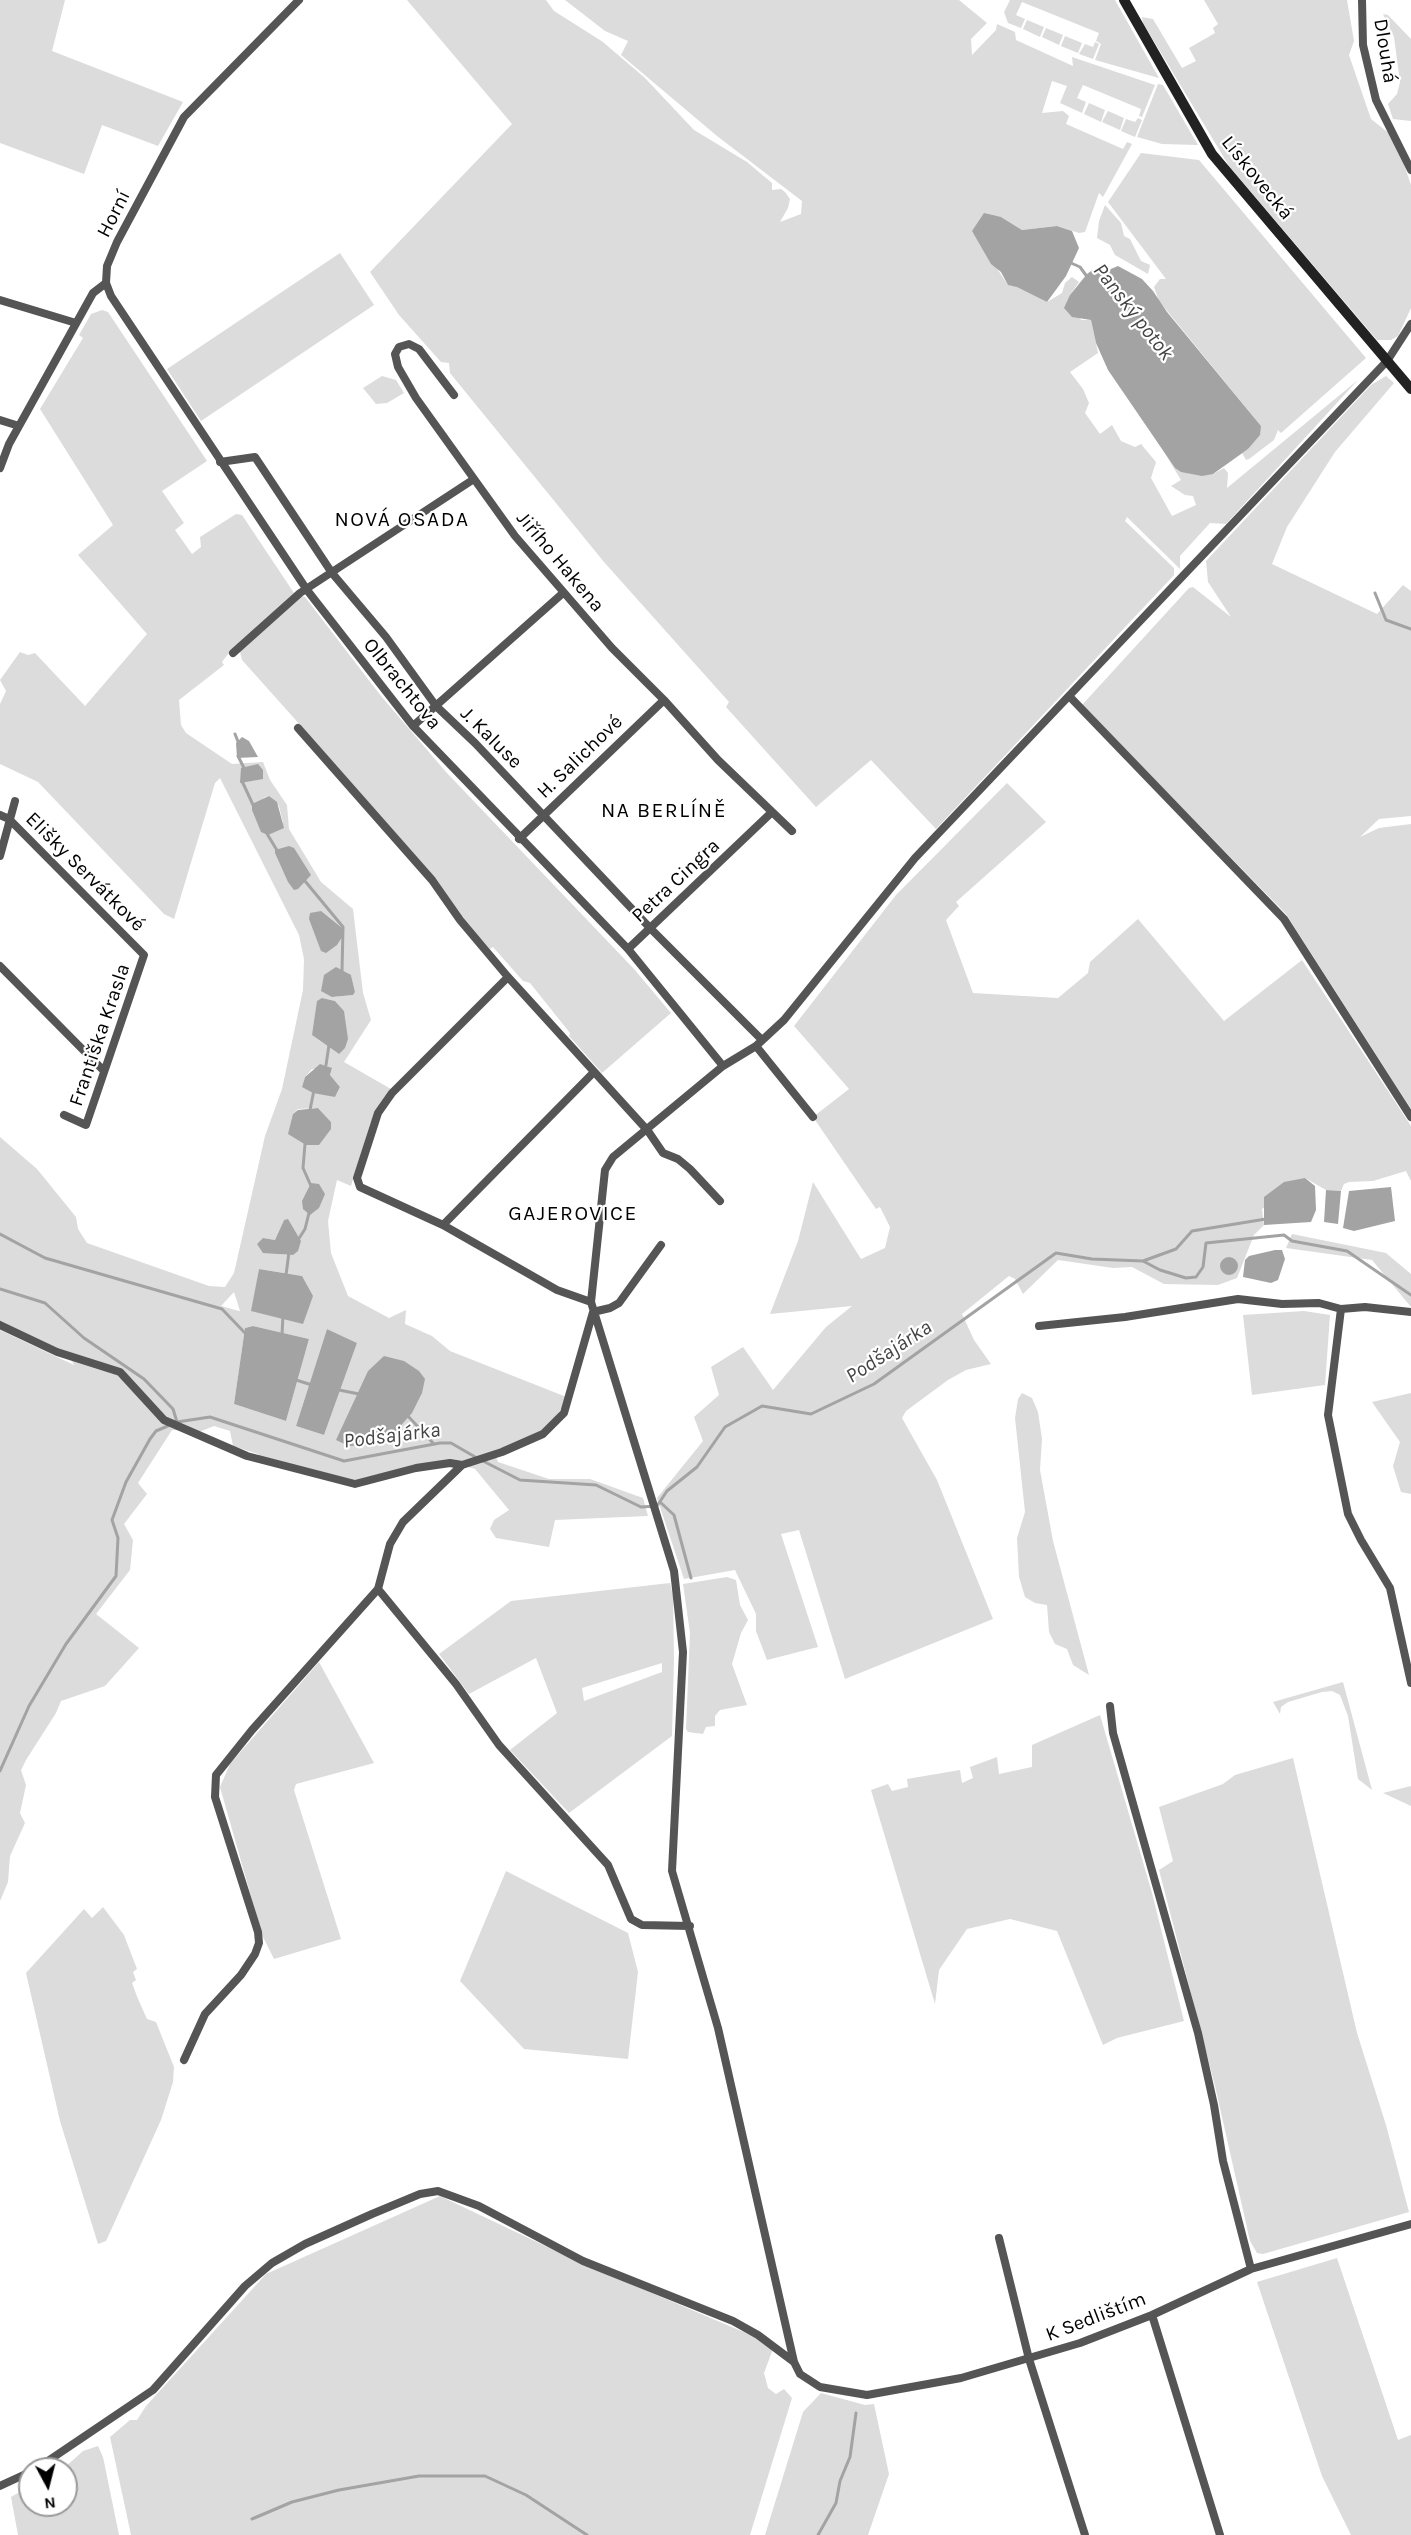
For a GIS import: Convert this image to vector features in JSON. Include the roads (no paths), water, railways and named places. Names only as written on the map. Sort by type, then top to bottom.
[{"type":"main road","name":"Lískovecká","points":[[1124,0],[1212,154],[1411,389]]},
{"type":"street","name":"Horní","points":[[106,283],[107,267],[117,242],[184,117],[299,0]]},
{"type":"street","name":"Dlouhá","points":[[1362,0],[1363,45],[1376,100],[1411,170]]},
{"type":"street","points":[[0,468],[9,444],[93,293],[106,283]]},
{"type":"street","name":"Olbrachtova","points":[[106,283],[120,311],[307,590],[413,726],[519,839],[628,949],[723,1066]]},
{"type":"street","points":[[0,300],[76,323]]},
{"type":"street","points":[[794,2362],[737,2104],[690,1926],[675,1885],[671,1857],[680,1725],[682,1631],[674,1570],[592,1312],[591,1302],[605,1170],[613,1157],[648,1131],[723,1066],[759,1043],[784,1020],[915,858],[1387,361],[1411,324]]},
{"type":"street","name":"Jiřího Hakena","points":[[454,395],[419,349],[409,344],[399,347],[395,354],[398,367],[416,398],[515,536],[563,593],[718,760],[792,831]]},
{"type":"street","points":[[0,420],[19,426]]},
{"type":"street","name":"J. Kaluse","points":[[220,462],[255,457],[332,573],[386,637],[435,706],[475,743],[759,1043],[813,1117]]},
{"type":"street","points":[[233,653],[307,590],[474,479]]},
{"type":"street","points":[[413,726],[563,593]]},
{"type":"street","points":[[1070,697],[1284,919],[1411,1117]]},
{"type":"street","name":"H. Salichové","points":[[519,839],[664,700]]},
{"type":"street","points":[[298,728],[432,880],[460,920],[508,977],[648,1131],[663,1153],[684,1164],[720,1202]]},
{"type":"street","points":[[0,856],[15,801]]},
{"type":"street","name":"Petra Cingra","points":[[628,949],[772,812]]},
{"type":"street","name":"Elišky Servátkové","points":[[0,815],[9,819],[144,955]]},
{"type":"street","name":"Františka Krasla","points":[[64,1116],[86,1125],[144,955]]},
{"type":"street","points":[[0,966],[104,1071]]},
{"type":"street","points":[[508,977],[392,1093],[378,1113],[357,1178],[360,1187],[443,1225],[557,1290],[591,1302]]},
{"type":"street","points":[[443,1225],[593,1073]]},
{"type":"street","points":[[592,1312],[619,1303],[661,1245]]},
{"type":"street","points":[[1040,1326],[1125,1317],[1238,1299],[1282,1304],[1319,1303],[1341,1309],[1365,1307],[1411,1312]]},
{"type":"street","points":[[1341,1309],[1328,1414],[1348,1514],[1360,1540],[1390,1588],[1411,1683]]},
{"type":"street","points":[[184,2060],[205,2014],[241,1974],[255,1954],[259,1943],[258,1932],[215,1797],[216,1775],[252,1730],[378,1589],[390,1544],[404,1522],[462,1466],[543,1434],[564,1413],[592,1312]]},
{"type":"street","points":[[0,1325],[57,1352],[120,1372],[164,1420],[247,1456],[355,1484],[416,1468],[450,1463],[462,1466]]},
{"type":"street","points":[[378,1589],[456,1684],[499,1745],[608,1865],[631,1919],[642,1925],[690,1926]]},
{"type":"street","points":[[1110,1706],[1113,1733],[1198,2033],[1214,2105],[1223,2161],[1251,2269]]},
{"type":"street","name":"K Sedlištím","points":[[54,2457],[153,2391],[245,2286],[272,2263],[305,2244],[420,2194],[438,2191],[479,2206],[583,2261],[733,2321],[758,2335],[794,2362],[800,2374],[813,2384],[834,2392],[867,2395],[926,2386],[1080,2343],[1152,2315],[1251,2269],[1411,2224]]},
{"type":"street","points":[[999,2238],[1029,2359],[1085,2535]]},
{"type":"street","points":[[1152,2315],[1220,2535]]},
{"type":"street","points":[[0,2486],[18,2478]]},
{"type":"water","points":[[984,213],[1001,217],[1022,230],[1057,226],[1072,231],[1079,248],[1066,276],[1047,302],[1008,285],[1001,272],[991,264],[972,231]]},
{"type":"water","points":[[1118,266],[1142,279],[1153,291],[1167,312],[1261,426],[1260,435],[1248,449],[1213,474],[1202,476],[1181,472],[1175,468],[1108,370],[1096,343],[1091,320],[1072,317],[1064,308],[1070,295],[1087,274],[1094,269],[1106,271]]},
{"type":"water","points":[[242,737],[249,741],[258,757],[237,758],[236,743]]},
{"type":"water","points":[[258,764],[263,770],[263,779],[240,783],[241,768]]},
{"type":"water","points":[[269,796],[277,802],[284,828],[268,835],[261,832],[252,810],[252,804]]},
{"type":"water","points":[[289,846],[294,848],[311,875],[298,889],[294,890],[275,853],[275,850]]},
{"type":"water","points":[[321,911],[342,928],[344,934],[337,945],[326,953],[321,951],[309,919],[310,913]]},
{"type":"water","points":[[336,967],[351,975],[355,992],[353,995],[332,997],[321,991],[324,975]]},
{"type":"water","points":[[322,998],[335,1001],[344,1011],[348,1039],[345,1048],[339,1054],[312,1035],[317,1001]]},
{"type":"water","points":[[320,1064],[332,1068],[330,1075],[340,1087],[335,1097],[313,1093],[302,1087],[305,1077]]},
{"type":"water","points":[[318,1108],[331,1122],[331,1129],[319,1145],[306,1145],[288,1134],[293,1114],[298,1110]]},
{"type":"water","points":[[1305,1178],[1315,1186],[1316,1210],[1311,1222],[1264,1225],[1264,1197],[1284,1182]]},
{"type":"water","points":[[311,1183],[319,1184],[325,1194],[319,1208],[310,1215],[303,1209],[302,1201]]},
{"type":"water","points":[[1391,1187],[1395,1221],[1354,1231],[1343,1228],[1349,1191]]},
{"type":"water","points":[[1326,1190],[1341,1191],[1338,1224],[1324,1222]]},
{"type":"water","points":[[288,1219],[301,1241],[298,1251],[293,1255],[263,1253],[257,1244],[263,1238],[275,1240],[284,1220]]},
{"type":"water","points":[[1282,1250],[1285,1259],[1278,1280],[1271,1283],[1243,1277],[1245,1260],[1249,1256]]},
{"type":"water","points":[[1229,1257],[1235,1260],[1238,1266],[1235,1272],[1229,1275],[1223,1272],[1220,1266],[1223,1260]]},
{"type":"water","points":[[259,1269],[302,1276],[313,1296],[303,1324],[251,1311]]},
{"type":"water","points":[[253,1326],[309,1339],[286,1421],[234,1404],[245,1328]]},
{"type":"water","points":[[327,1329],[357,1343],[324,1435],[296,1426]]},
{"type":"water","points":[[384,1356],[404,1361],[419,1371],[425,1379],[422,1393],[412,1413],[396,1431],[372,1445],[349,1446],[336,1440],[368,1371]]},
{"type":"waterway","name":"Panský potok","points":[[1071,263],[1080,267],[1088,278]]},
{"type":"waterway","name":"Panský potok","points":[[1375,593],[1386,620],[1411,629]]},
{"type":"waterway","points":[[235,734],[239,744]]},
{"type":"waterway","points":[[238,756],[244,768]]},
{"type":"waterway","points":[[242,781],[254,807]]},
{"type":"waterway","points":[[266,832],[278,852]]},
{"type":"waterway","points":[[305,881],[343,927],[342,971]]},
{"type":"waterway","points":[[326,1065],[329,1045]]},
{"type":"waterway","points":[[310,1110],[314,1090]]},
{"type":"waterway","points":[[305,1144],[303,1168],[311,1186]]},
{"type":"waterway","points":[[298,1240],[305,1229],[309,1213]]},
{"type":"waterway","points":[[1143,1261],[1176,1249],[1192,1231],[1266,1219]]},
{"type":"waterway","points":[[0,1234],[45,1258],[222,1309],[245,1333]]},
{"type":"waterway","name":"Podšajárka","points":[[483,1461],[520,1480],[596,1485],[641,1507],[657,1506],[667,1491],[697,1467],[725,1427],[762,1406],[811,1414],[874,1384],[1056,1253],[1092,1259],[1143,1261],[1160,1270],[1186,1278],[1196,1277],[1203,1267],[1206,1243],[1284,1235],[1292,1241],[1347,1251],[1411,1295]]},
{"type":"waterway","points":[[286,1275],[289,1252]]},
{"type":"waterway","name":"Podšajárka","points":[[0,1289],[45,1303],[84,1338],[144,1379],[173,1409],[177,1422],[210,1417],[344,1461],[440,1443],[451,1443],[477,1458]]},
{"type":"waterway","points":[[282,1335],[283,1315]]},
{"type":"waterway","points":[[296,1380],[312,1385]]},
{"type":"waterway","points":[[339,1390],[359,1394]]},
{"type":"waterway","points":[[407,1415],[433,1443]]},
{"type":"waterway","points":[[0,1771],[29,1706],[66,1644],[116,1576],[118,1538],[112,1520],[126,1482],[150,1439],[156,1431],[170,1425]]},
{"type":"waterway","points":[[660,1502],[674,1515],[691,1578]]},
{"type":"waterway","points":[[818,2535],[836,2503],[840,2481],[850,2457],[856,2413]]},
{"type":"waterway","points":[[252,2519],[292,2502],[339,2490],[419,2476],[485,2476],[526,2495],[587,2535]]},
{"type":"district","name":"NOVÁ OSADA","points":[[402,520]]},
{"type":"district","name":"NA BERLÍNĚ","points":[[664,811]]},
{"type":"district","name":"GAJEROVICE","points":[[573,1214]]}]
